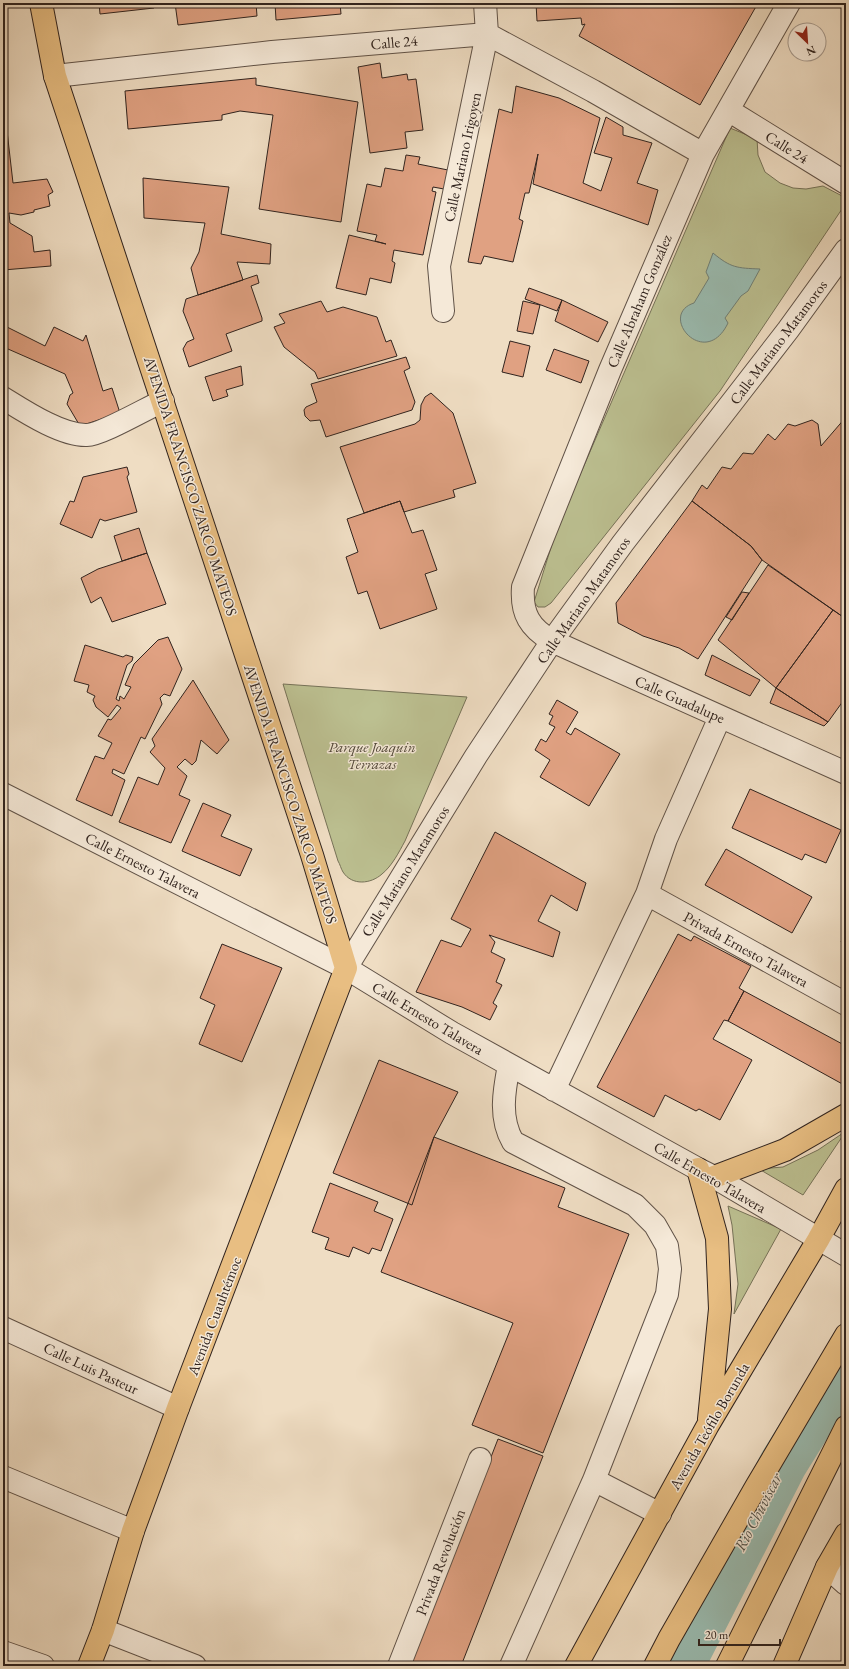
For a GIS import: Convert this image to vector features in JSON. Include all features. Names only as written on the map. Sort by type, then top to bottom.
[{"type":"main road","name":"AVENIDA FRANCISCO ZARCO MATEOS","points":[[41,3],[55,76],[312,855],[346,968]]},
{"type":"main road","name":"Avenida Cuauhtémoc","points":[[89,1666],[103,1630],[133,1531],[178,1408],[346,968]]},
{"type":"main road","points":[[708,1426],[720,1309],[717,1238],[706,1173],[785,1150],[846,1115]]},
{"type":"main road","name":"Avenida Teófilo Borunda","points":[[576,1666],[708,1426],[819,1241],[846,1189]]},
{"type":"main road","points":[[655,1666],[752,1494],[846,1335]]},
{"type":"main road","points":[[727,1666],[846,1427]]},
{"type":"main road","points":[[784,1661],[828,1567],[846,1534]]},
{"type":"street","name":"Calle Mariano Irigoyen","points":[[443,311],[439,266],[487,34],[485,3]]},
{"type":"street","name":"Calle Abraham González","points":[[525,612],[522,601],[523,587],[610,370],[703,154],[789,3]]},
{"type":"street","name":"Calle 24","points":[[55,76],[272,52],[487,34]]},
{"type":"street","points":[[487,34],[593,91],[703,154]]},
{"type":"street","name":"Calle 24","points":[[728,110],[846,183]]},
{"type":"street","name":"Calle Mariano Matamoros","points":[[346,968],[476,756],[552,641],[623,543],[788,330],[846,250]]},
{"type":"street","points":[[3,398],[41,421],[73,433],[88,435],[101,431],[163,401]]},
{"type":"street","name":"Calle Guadalupe","points":[[525,612],[539,633],[552,641],[846,773]]},
{"type":"street","points":[[554,1090],[647,894],[666,839],[720,717]]},
{"type":"street","name":"Calle Ernesto Talavera","points":[[3,794],[346,968],[452,1033],[706,1173],[819,1241],[846,1255]]},
{"type":"street","name":"Privada Ernesto Talavera","points":[[647,894],[846,1004]]},
{"type":"street","points":[[509,1065],[504,1086],[503,1117],[508,1133],[513,1142],[635,1205],[655,1225],[667,1246],[670,1270],[667,1294],[594,1480],[511,1666]]},
{"type":"street","name":"Calle Luis Pasteur","points":[[3,1328],[178,1408]]},
{"type":"street","name":"Privada Revolución","points":[[399,1666],[480,1459]]},
{"type":"street","points":[[3,1478],[133,1531]]},
{"type":"street","points":[[594,1480],[660,1514]]},
{"type":"street","points":[[828,1567],[846,1584]]},
{"type":"street","points":[[103,1630],[195,1666]]},
{"type":"street","points":[[3,1652],[43,1666]]},
{"type":"green space","points":[[730,128],[757,139],[758,155],[765,172],[780,183],[793,188],[806,189],[823,186],[846,198],[846,203],[720,391],[551,603],[545,607],[538,607],[534,602],[557,528]]},
{"type":"green space","name":"Parque Joaquin Terrazas","points":[[283,684],[467,697],[405,841],[389,867],[373,880],[362,882],[351,880],[343,872],[338,861]]},
{"type":"green space","points":[[846,1131],[803,1195],[759,1169],[783,1167],[818,1150]]},
{"type":"green space","points":[[728,1206],[781,1229],[734,1314],[738,1284],[732,1225]]},
{"type":"water","points":[[713,253],[725,262],[735,266],[760,269],[748,291],[741,296],[725,318],[728,323],[718,336],[708,342],[697,341],[688,336],[682,327],[680,318],[684,309],[694,303],[709,278],[706,272]]},
{"type":"building","points":[[99,3],[166,3],[154,4],[154,8],[100,14]]},
{"type":"building","points":[[175,3],[256,3],[257,16],[178,25]]},
{"type":"building","points":[[275,3],[340,3],[341,14],[276,20]]},
{"type":"building","points":[[372,3],[389,3],[372,5]]},
{"type":"building","points":[[536,3],[758,3],[700,105],[579,36],[585,24],[582,25],[581,18],[537,21]]},
{"type":"building","points":[[380,63],[382,78],[407,74],[408,80],[416,79],[423,130],[405,132],[407,148],[370,153],[358,67]]},
{"type":"building","points":[[256,78],[256,85],[358,102],[341,222],[259,209],[273,115],[240,111],[222,115],[222,120],[128,129],[125,91]]},
{"type":"building","points":[[516,86],[559,98],[600,118],[583,183],[601,191],[612,158],[594,153],[606,117],[623,127],[623,135],[652,143],[637,183],[658,190],[648,225],[533,184],[538,154],[529,193],[525,193],[519,219],[523,221],[513,262],[484,256],[481,264],[468,262],[499,109],[512,113]]},
{"type":"building","points":[[3,96],[13,183],[47,179],[53,192],[48,195],[50,206],[21,215],[9,213],[10,223],[32,236],[34,252],[50,250],[51,266],[3,270]]},
{"type":"building","points":[[406,155],[420,157],[418,164],[448,170],[444,189],[433,187],[432,191],[436,192],[423,255],[394,250],[392,261],[395,263],[391,283],[370,278],[366,295],[336,288],[349,235],[386,244],[375,241],[377,235],[357,231],[367,184],[381,187],[385,168],[403,171]]},
{"type":"building","points":[[143,178],[229,187],[221,234],[271,244],[270,264],[237,262],[243,280],[198,295],[191,268],[199,252],[205,223],[144,218]]},
{"type":"building","points":[[257,275],[259,283],[251,286],[262,321],[226,334],[232,351],[189,367],[183,349],[187,342],[194,339],[183,311],[186,299]]},
{"type":"building","points":[[529,288],[562,300],[557,311],[525,299]]},
{"type":"building","points":[[562,300],[608,322],[598,342],[555,321]]},
{"type":"building","points":[[321,301],[327,312],[343,307],[377,317],[386,342],[391,340],[397,356],[318,379],[315,372],[284,347],[274,327],[285,323],[279,314]]},
{"type":"building","points":[[523,301],[540,305],[533,334],[517,331]]},
{"type":"building","points":[[3,325],[45,346],[54,327],[83,341],[86,335],[103,391],[112,388],[120,413],[80,426],[67,404],[70,395],[73,393],[65,374],[8,349],[3,351]]},
{"type":"building","points":[[510,341],[530,346],[523,377],[502,372]]},
{"type":"building","points":[[554,349],[589,361],[581,383],[546,370]]},
{"type":"building","points":[[406,357],[410,368],[404,371],[415,402],[412,410],[326,437],[320,420],[310,421],[305,416],[304,410],[306,407],[317,402],[311,384]]},
{"type":"building","points":[[241,366],[243,385],[226,390],[228,396],[213,401],[205,377]]},
{"type":"building","points":[[431,393],[453,413],[476,483],[453,490],[455,497],[404,512],[400,501],[364,513],[340,447],[415,424],[420,420],[421,405],[425,397]]},
{"type":"building","points":[[846,417],[846,619],[762,560],[751,546],[692,501],[702,485],[707,489],[722,467],[731,469],[743,453],[753,454],[768,434],[775,440],[788,424],[795,426],[812,420],[818,424],[821,446]]},
{"type":"building","points":[[127,467],[129,474],[127,477],[137,512],[105,521],[100,519],[92,538],[60,524],[70,501],[74,502],[83,477]]},
{"type":"building","points":[[400,501],[412,533],[423,530],[437,570],[425,574],[437,609],[380,629],[367,591],[358,594],[346,557],[358,552],[347,519]]},
{"type":"building","points":[[692,501],[751,546],[762,560],[698,659],[679,648],[643,636],[618,623],[616,603]]},
{"type":"building","points":[[139,528],[147,553],[122,561],[114,536]]},
{"type":"building","points":[[147,553],[166,604],[112,622],[101,597],[91,603],[81,578],[98,569]]},
{"type":"building","points":[[768,565],[833,610],[776,688],[718,640]]},
{"type":"building","points":[[742,592],[749,593],[732,620],[726,617]]},
{"type":"building","points":[[833,610],[846,619],[846,697],[828,722],[776,688]]},
{"type":"building","points":[[168,637],[182,669],[170,696],[164,694],[160,698],[162,704],[145,739],[141,737],[124,774],[113,769],[112,773],[125,780],[112,816],[76,800],[95,756],[104,759],[112,743],[98,736],[108,719],[111,720],[121,708],[117,705],[108,717],[96,707],[93,700],[95,696],[87,692],[89,685],[74,681],[85,645],[123,657],[126,655],[133,657],[132,661],[127,665],[116,699],[119,701],[120,696],[124,699],[131,687],[125,685],[134,664],[158,640]]},
{"type":"building","points":[[712,655],[760,680],[750,696],[705,675]]},
{"type":"building","points":[[193,680],[229,740],[217,754],[201,740],[196,761],[192,765],[185,759],[177,767],[187,776],[179,795],[190,800],[171,843],[119,822],[138,777],[158,785],[165,768],[150,752],[155,746],[152,739]]},
{"type":"building","points":[[776,688],[828,722],[824,726],[770,703]]},
{"type":"building","points":[[557,700],[578,712],[566,732],[571,735],[575,728],[620,754],[589,806],[540,777],[550,760],[535,750],[541,739],[546,742],[555,727],[549,724],[553,716],[549,714]]},
{"type":"building","points":[[750,789],[841,830],[826,863],[805,854],[802,860],[732,828]]},
{"type":"building","points":[[203,803],[231,815],[221,836],[252,849],[240,876],[182,851]]},
{"type":"building","points":[[495,832],[586,883],[577,911],[551,895],[538,921],[560,932],[553,957],[489,935],[495,942],[491,952],[505,959],[496,982],[502,985],[493,1003],[497,1006],[490,1020],[462,1007],[416,992],[441,940],[461,947],[471,929],[451,919]]},
{"type":"building","points":[[726,849],[812,897],[792,933],[705,885]]},
{"type":"building","points":[[846,932],[846,945],[841,942]]},
{"type":"building","points":[[678,934],[691,941],[694,936],[751,966],[739,988],[744,991],[728,1021],[724,1020],[713,1039],[752,1060],[720,1120],[699,1109],[696,1111],[665,1095],[654,1117],[597,1087]]},
{"type":"building","points":[[222,944],[282,968],[242,1062],[199,1044],[215,1005],[200,998]]},
{"type":"building","points":[[744,991],[846,1046],[846,1086],[728,1021]]},
{"type":"building","points":[[379,1060],[458,1092],[434,1137],[412,1205],[333,1173]]},
{"type":"building","points":[[434,1137],[565,1188],[558,1207],[629,1234],[543,1453],[472,1425],[513,1323],[381,1272]]},
{"type":"building","points":[[330,1183],[378,1202],[374,1211],[393,1219],[381,1251],[372,1248],[369,1254],[353,1247],[349,1257],[325,1249],[329,1238],[312,1232]]},
{"type":"building","points":[[498,1439],[543,1456],[461,1666],[410,1666]]},
{"type":"waterway","name":"Rio Chuviscar","points":[[680,1666],[783,1464],[846,1363]]}]
